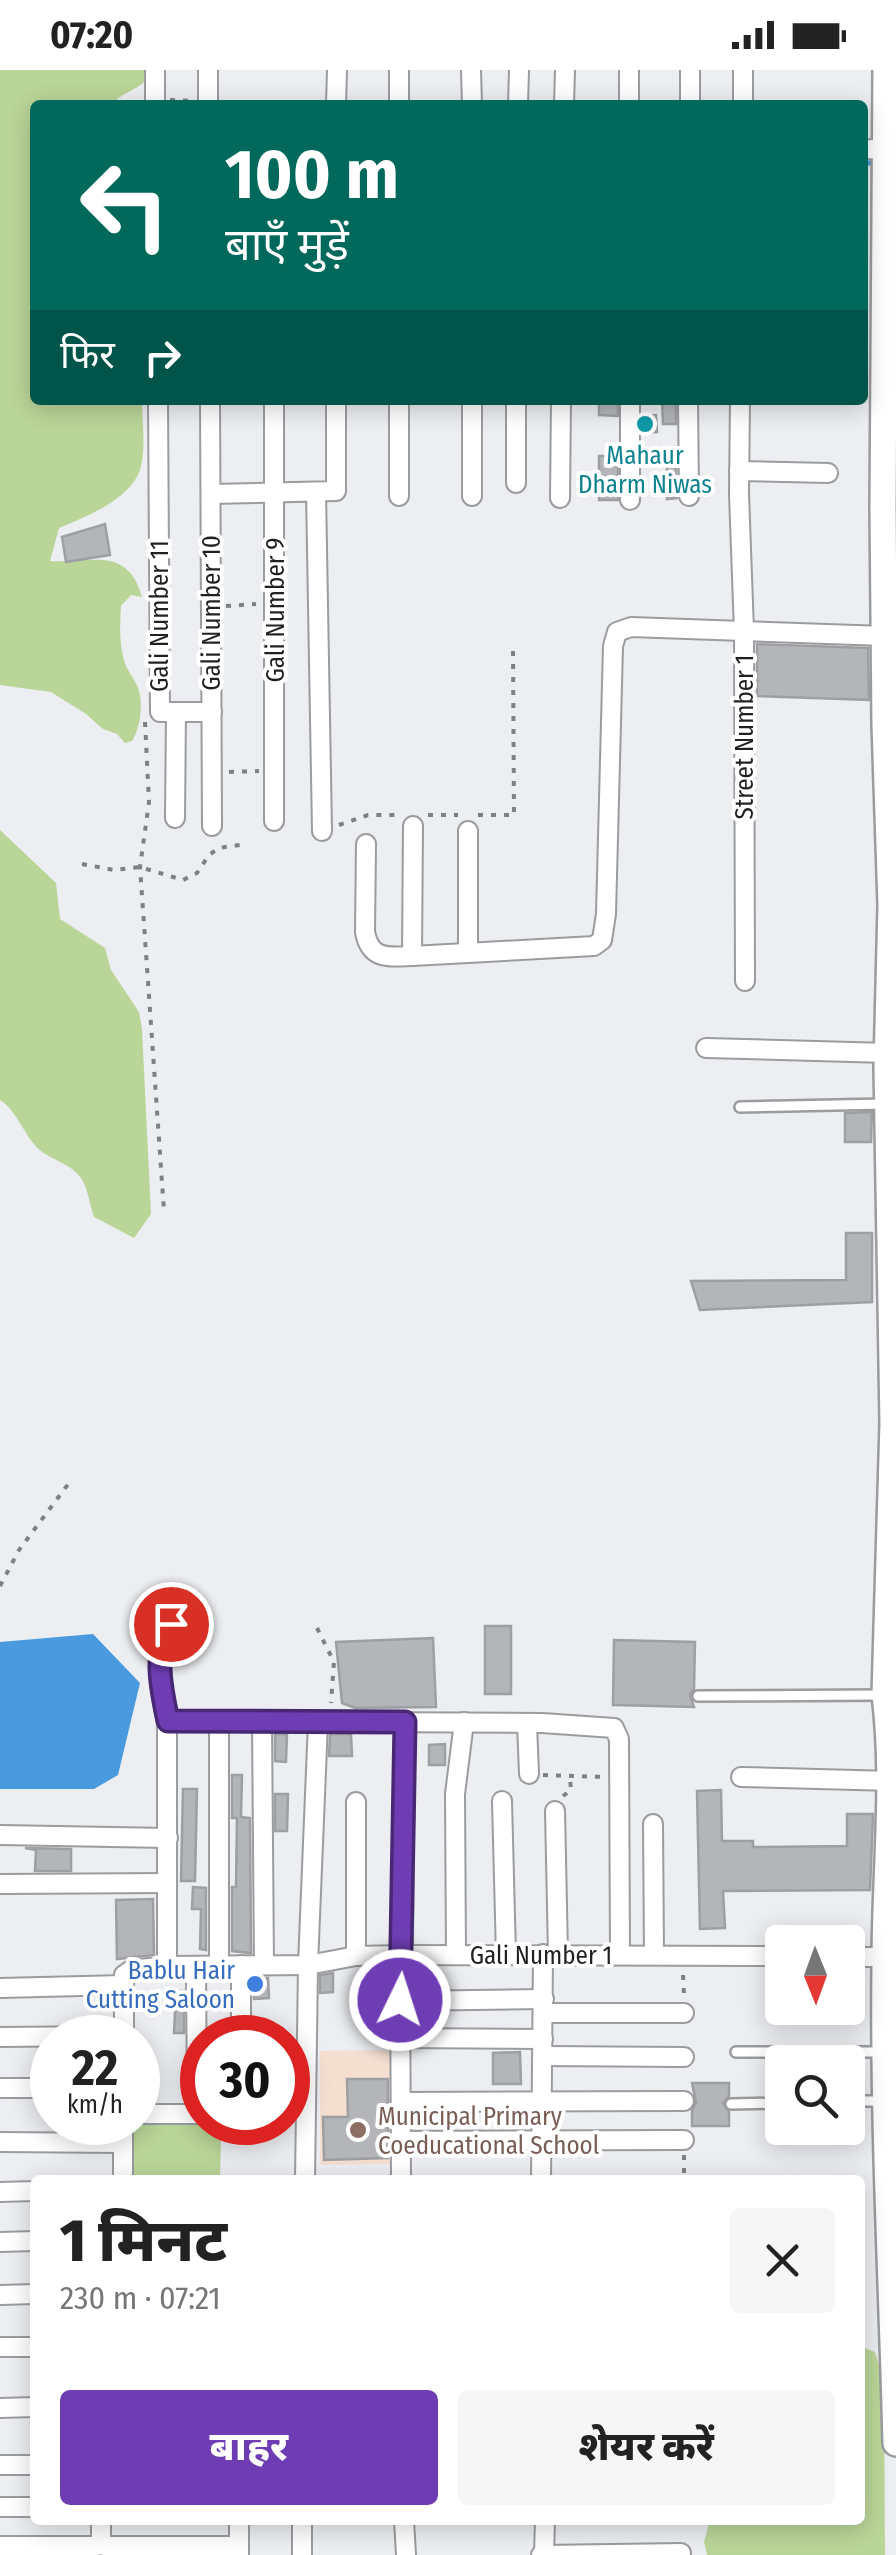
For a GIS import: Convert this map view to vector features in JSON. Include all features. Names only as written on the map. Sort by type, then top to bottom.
[{"type":"street","points":[[156,70],[156,100]]},
{"type":"street","points":[[208,70],[208,100]]},
{"type":"street","points":[[336,70],[336,100]]},
{"type":"street","points":[[398,70],[398,100]]},
{"type":"street","points":[[472,70],[472,100]]},
{"type":"street","points":[[518,70],[518,100]]},
{"type":"street","points":[[564,100],[565,70]]},
{"type":"street","points":[[629,70],[629,100]]},
{"type":"street","points":[[690,70],[690,100]]},
{"type":"street","points":[[742,100],[743,70]]},
{"type":"street","points":[[886,70],[881,150],[890,367],[885,636],[891,666],[894,905],[888,1104],[895,1423],[892,1626],[885,1695],[894,1732],[884,2052],[896,2443]]},
{"type":"street","name":"Gali Number 11","points":[[158,405],[160,712],[176,712],[175,818]]},
{"type":"street","name":"Gali Number 10","points":[[210,405],[212,826]]},
{"type":"street","name":"Gali Number 9","points":[[274,405],[274,821]]},
{"type":"street","points":[[210,494],[336,491],[336,405]]},
{"type":"street","points":[[399,405],[399,496]]},
{"type":"street","points":[[472,405],[472,496]]},
{"type":"street","points":[[516,405],[516,483]]},
{"type":"street","points":[[560,498],[561,405]]},
{"type":"street","points":[[630,405],[630,500]]},
{"type":"street","points":[[688,405],[689,496]]},
{"type":"street","points":[[740,405],[739,471],[828,473]]},
{"type":"street","name":"Street Number 1","points":[[739,471],[744,632],[745,981]]},
{"type":"street","points":[[316,492],[322,831]]},
{"type":"street","points":[[366,844],[368,946],[374,954],[412,956],[594,946],[602,940],[606,914],[613,646],[618,632],[631,628],[885,636]]},
{"type":"street","points":[[176,712],[212,712]]},
{"type":"street","points":[[412,956],[414,819]]},
{"type":"street","points":[[468,821],[468,953]]},
{"type":"street","points":[[706,1048],[890,1038]]},
{"type":"street","points":[[167,1966],[168,1721],[161,1690],[160,1642],[171,1624]]},
{"type":"street","points":[[168,1721],[527,1722],[614,1728],[618,1738],[620,1955]]},
{"type":"street","points":[[219,1722],[219,1966]]},
{"type":"street","points":[[262,1722],[264,1965]]},
{"type":"street","points":[[304,2015],[325,1722]]},
{"type":"street","points":[[400,2175],[405,1722]]},
{"type":"street","points":[[456,1955],[455,1794],[464,1722]]},
{"type":"street","points":[[527,1722],[529,1774]]},
{"type":"street","points":[[742,1777],[892,1781]]},
{"type":"street","points":[[502,1801],[506,1955]]},
{"type":"street","points":[[356,1802],[356,1956]]},
{"type":"street","points":[[541,2175],[540,2101],[554,1811]]},
{"type":"street","points":[[654,1824],[654,1956]]},
{"type":"street","points":[[0,1835],[168,1838]]},
{"type":"street","points":[[0,1884],[167,1883]]},
{"type":"street","name":"Gali Number 1","points":[[124,1985],[124,1976],[131,1970],[308,1965],[356,1956],[765,1956]]},
{"type":"street","points":[[865,1956],[884,1957]]},
{"type":"street","points":[[240,2015],[241,1965]]},
{"type":"street","points":[[196,1966],[197,2015]]},
{"type":"street","points":[[0,1988],[124,1985],[121,2015]]},
{"type":"street","points":[[400,2000],[684,2012]]},
{"type":"street","points":[[0,2038],[30,2038]]},
{"type":"street","points":[[401,2038],[684,2056]]},
{"type":"street","points":[[0,2088],[30,2088]]},
{"type":"street","points":[[400,2102],[684,2101]]},
{"type":"street","points":[[400,2141],[684,2140]]},
{"type":"street","points":[[0,2142],[30,2142]]},
{"type":"street","points":[[122,2175],[123,2145]]},
{"type":"street","points":[[300,2145],[303,2175]]},
{"type":"street","points":[[0,2192],[30,2191]]},
{"type":"street","points":[[0,2242],[30,2241]]},
{"type":"street","points":[[0,2294],[30,2294]]},
{"type":"street","points":[[0,2348],[30,2347]]},
{"type":"street","points":[[0,2408],[30,2407]]},
{"type":"street","points":[[0,2465],[30,2465]]},
{"type":"street","points":[[0,2507],[30,2507]]},
{"type":"street","points":[[0,2546],[239,2551],[239,2525]]},
{"type":"street","points":[[302,2525],[302,2555]]},
{"type":"street","points":[[404,2525],[406,2555]]},
{"type":"street","points":[[544,2525],[543,2555],[681,2553]]},
{"type":"lane","points":[[740,1106],[888,1104]]},
{"type":"lane","points":[[698,1696],[885,1695]]},
{"type":"lane","points":[[736,2052],[884,2052]]},
{"type":"lane","points":[[865,2102],[885,2101]]},
{"type":"lane","points":[[731,2104],[765,2103]]},
{"type":"path","points":[[212,606],[276,604]]},
{"type":"path","points":[[322,831],[368,815],[468,821],[514,815],[512,647]]},
{"type":"path","points":[[145,724],[149,802],[140,867],[164,1211]]},
{"type":"path","points":[[212,773],[274,770]]},
{"type":"path","points":[[82,864],[114,870],[140,867],[182,880],[190,878],[218,848],[246,844]]},
{"type":"path","points":[[0,1586],[19,1550],[69,1484]]},
{"type":"path","points":[[317,1628],[335,1670],[325,1722]]},
{"type":"path","points":[[529,1774],[619,1777]]},
{"type":"shaded area","name":"Municipal Primary Coeducational School","points":[[395,2050],[395,2164],[320,2165],[320,2051]]},
{"type":"green space","points":[[0,70],[147,70],[143,83],[117,100],[30,100],[30,405],[142,405],[143,450],[137,477],[108,505],[59,528],[50,561],[105,560],[127,569],[135,580],[142,597],[131,595],[121,606],[120,637],[124,660],[139,691],[138,729],[132,741],[125,743],[51,692],[0,685]]},
{"type":"green space","points":[[0,830],[56,883],[60,919],[105,948],[111,970],[139,1012],[151,1214],[134,1238],[94,1217],[81,1178],[41,1151],[0,1100]]},
{"type":"green space","points":[[160,2123],[180,2123],[180,2145],[221,2145],[220,2175],[133,2175],[133,2145],[160,2145]]},
{"type":"green space","points":[[865,2348],[875,2352],[884,2382],[885,2555],[707,2555],[704,2542],[709,2525],[865,2525]]},
{"type":"water","points":[[93,1634],[140,1683],[118,1775],[94,1789],[0,1789],[0,1642]]},
{"type":"building","points":[[599,405],[618,405],[618,416],[599,415]]},
{"type":"building","points":[[662,405],[676,405],[676,424],[663,424]]},
{"type":"building","name":"Mahaur Dharm Niwas","points":[[656,415],[657,432],[642,433],[642,416]]},
{"type":"building","points":[[599,456],[618,456],[618,500],[599,500]]},
{"type":"building","points":[[667,465],[676,465],[677,498],[667,499]]},
{"type":"building","points":[[105,524],[110,555],[66,562],[62,537]]},
{"type":"building","points":[[757,644],[868,648],[869,700],[757,696]]},
{"type":"building","points":[[872,1112],[871,1142],[845,1142],[845,1113]]},
{"type":"building","points":[[846,1233],[872,1233],[872,1302],[700,1310],[691,1281],[846,1280]]},
{"type":"building","points":[[485,1626],[511,1626],[511,1694],[485,1694]]},
{"type":"building","points":[[433,1638],[436,1707],[355,1708],[342,1703],[336,1642]]},
{"type":"building","points":[[614,1640],[695,1642],[694,1689],[690,1695],[694,1707],[613,1705]]},
{"type":"building","points":[[275,1734],[287,1734],[286,1762],[275,1761]]},
{"type":"building","points":[[330,1734],[351,1734],[352,1756],[329,1756]]},
{"type":"building","points":[[445,1744],[445,1765],[429,1765],[429,1745]]},
{"type":"building","points":[[232,1775],[242,1775],[241,1817],[250,1818],[251,1953],[232,1951],[237,1818],[232,1818]]},
{"type":"building","points":[[183,1789],[197,1789],[195,1881],[181,1881]]},
{"type":"building","points":[[721,1790],[722,1841],[753,1841],[753,1847],[847,1846],[847,1814],[873,1814],[870,1890],[723,1891],[725,1928],[700,1929],[697,1791]]},
{"type":"building","points":[[275,1794],[288,1794],[287,1831],[275,1831]]},
{"type":"building","points":[[25,1848],[71,1849],[71,1871],[35,1871],[36,1850]]},
{"type":"building","points":[[193,1887],[206,1888],[206,1950],[200,1949],[201,1909],[192,1909]]},
{"type":"building","points":[[153,1899],[154,1955],[117,1959],[116,1900]]},
{"type":"building","points":[[333,1973],[333,1992],[320,1993],[320,1975]]},
{"type":"building","points":[[254,1978],[268,1978],[269,1998],[254,1999]]},
{"type":"building","points":[[176,1991],[184,1991],[180,2033],[174,2033]]},
{"type":"building","points":[[520,2052],[521,2084],[493,2084],[493,2053]]},
{"type":"building","points":[[347,2079],[388,2079],[388,2158],[324,2160],[323,2117],[348,2117]]},
{"type":"building","points":[[692,2083],[729,2083],[729,2096],[723,2103],[729,2112],[729,2126],[692,2126],[696,2102]]},
{"type":"waterway","points":[[868,163],[876,163],[876,167]]},
{"type":"place","name":"Mahaur Dharm Niwas","points":[[645,424]]},
{"type":"place","name":"Bablu Hair Cutting Saloon","points":[[255,1984]]},
{"type":"place","name":"Municipal Primary Coeducational School","points":[[358,2130]]},
{"type":"route","points":[[171,1624],[160,1642],[161,1690],[168,1721],[405,1722],[404,1955],[400,1955],[400,2000]]}]
